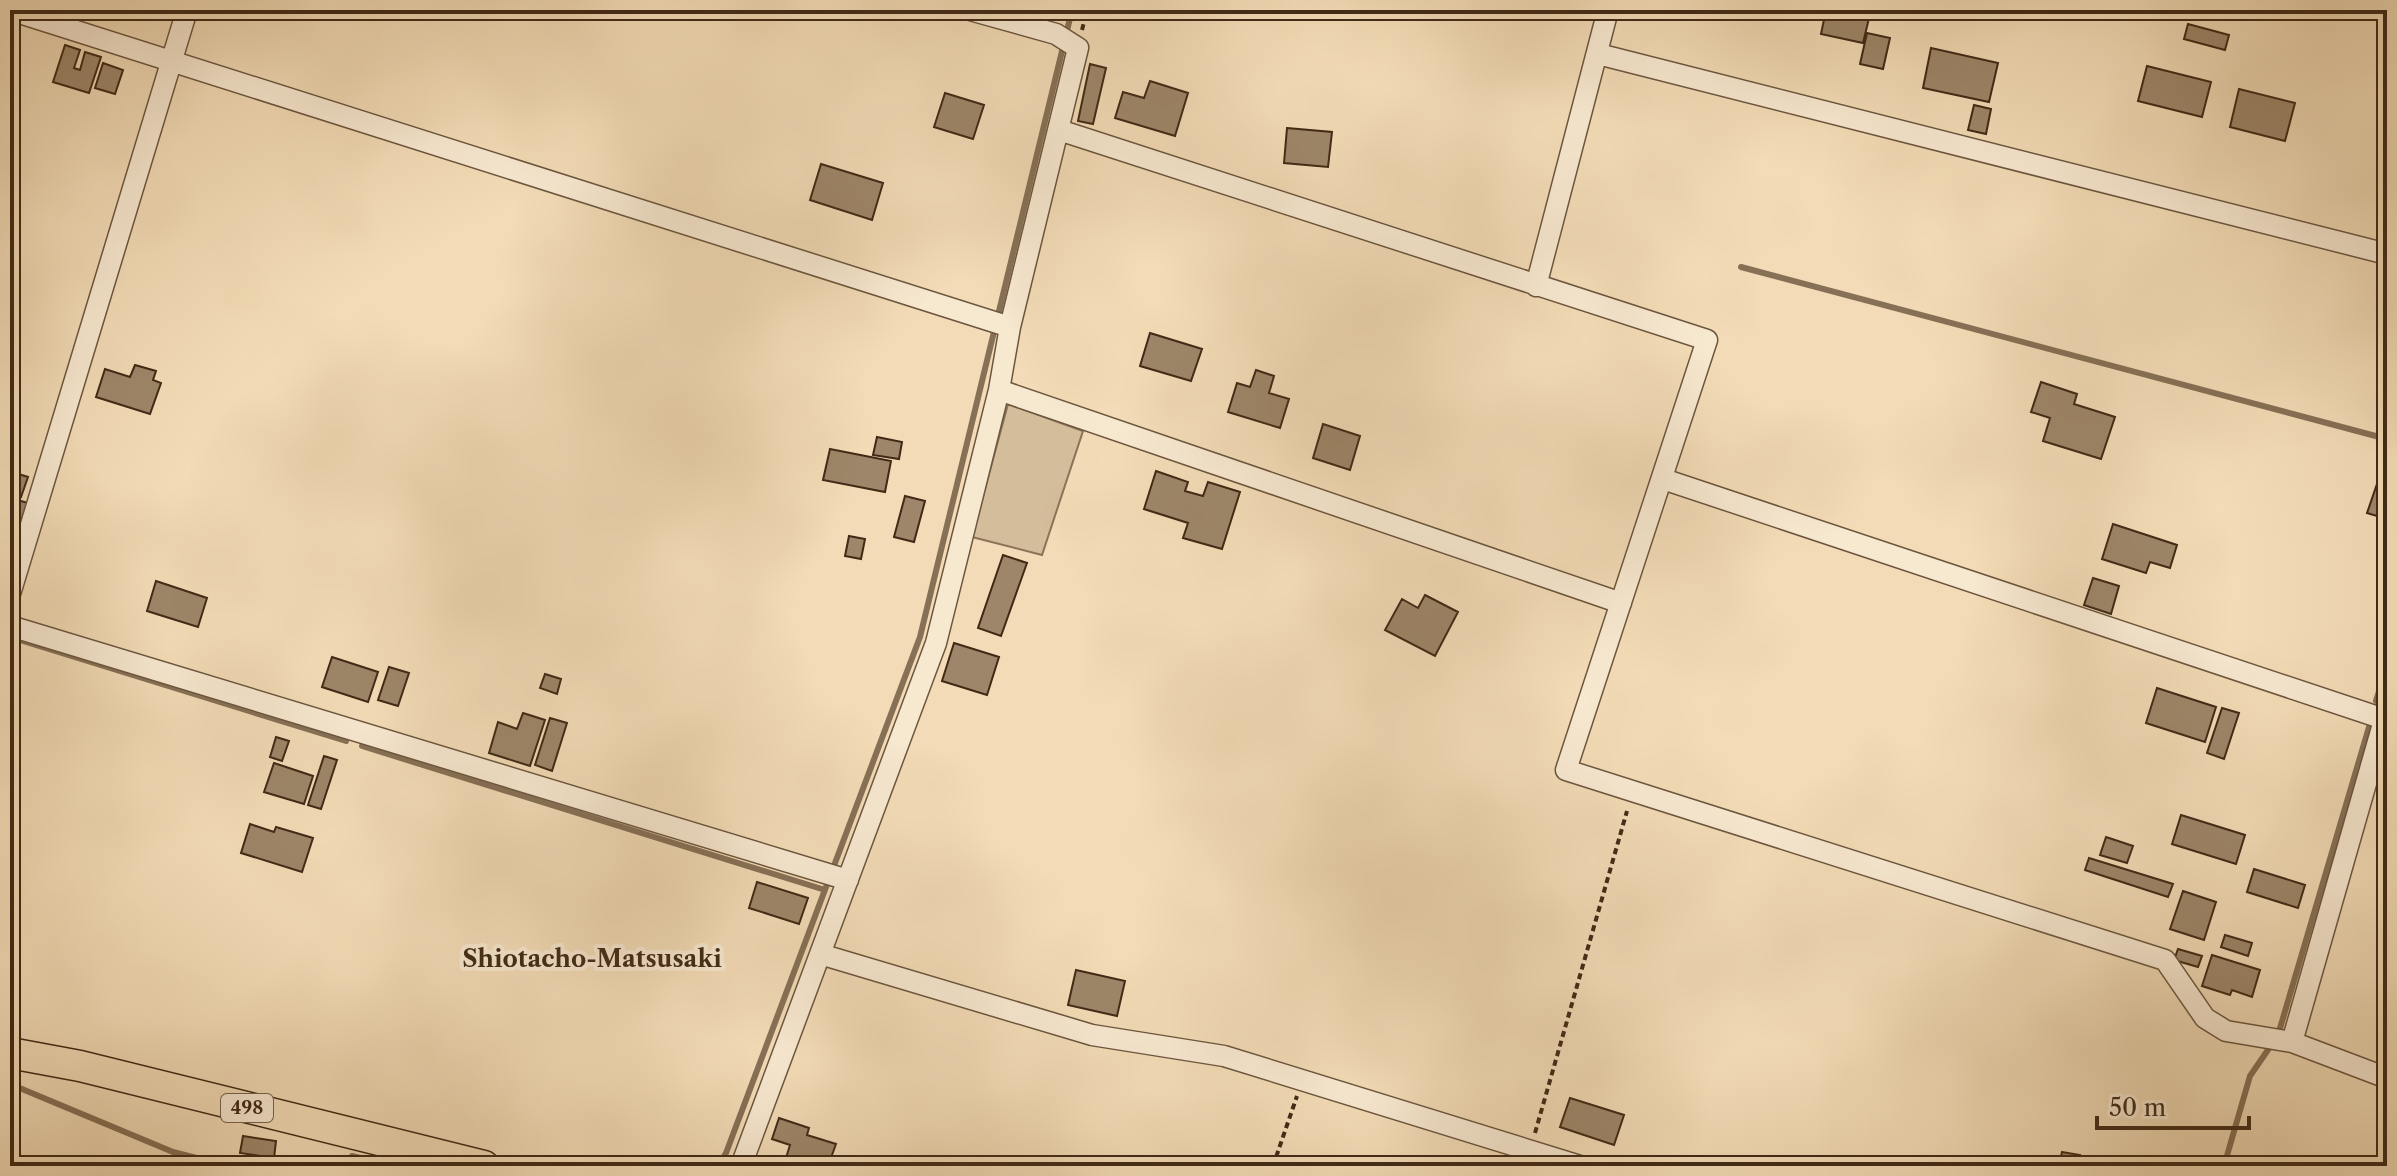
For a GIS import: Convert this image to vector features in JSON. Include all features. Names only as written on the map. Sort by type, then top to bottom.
[{"type":"highway","name":"498","points":[[10,1053],[80,1066],[484,1166]]},
{"type":"street","points":[[10,10],[1010,327]]},
{"type":"street","points":[[10,594],[187,10]]},
{"type":"street","points":[[741,1166],[936,643],[999,390],[1010,327],[1078,48],[1056,34],[970,10]]},
{"type":"street","points":[[1536,286],[1608,10]]},
{"type":"street","points":[[1598,54],[2387,254]]},
{"type":"street","points":[[1059,130],[1707,340],[1566,770],[2165,960],[2205,1018],[2226,1031],[2292,1042],[2387,1078]]},
{"type":"street","points":[[999,390],[1621,603]]},
{"type":"street","points":[[1663,479],[2386,714],[2292,1042]]},
{"type":"street","points":[[10,626],[848,880]]},
{"type":"street","points":[[820,954],[1092,1035],[1224,1056],[1580,1166]]},
{"type":"path","points":[[1530,1151],[1633,791]]},
{"type":"path","points":[[1273,1166],[1302,1080]]},
{"type":"shaded area","points":[[1008,404],[1083,431],[1042,555],[972,537]]},
{"type":"building","points":[[1826,10],[1871,10],[1863,43],[1821,34]]},
{"type":"building","points":[[2188,24],[2229,35],[2225,50],[2184,39]]},
{"type":"building","points":[[1867,33],[1890,38],[1883,69],[1860,64]]},
{"type":"building","points":[[65,45],[80,50],[74,68],[80,70],[85,52],[101,57],[89,93],[53,82]]},
{"type":"building","points":[[1931,48],[1998,63],[1989,102],[1923,88]]},
{"type":"building","points":[[103,63],[123,70],[115,94],[95,88]]},
{"type":"building","points":[[1090,64],[1106,68],[1093,124],[1078,121]]},
{"type":"building","points":[[2147,66],[2211,82],[2202,117],[2138,101]]},
{"type":"building","points":[[1150,81],[1188,93],[1175,136],[1115,118],[1123,92],[1144,98]]},
{"type":"building","points":[[2239,89],[2295,103],[2285,141],[2230,127]]},
{"type":"building","points":[[945,93],[984,105],[973,139],[934,127]]},
{"type":"building","points":[[1974,105],[1991,109],[1986,134],[1968,130]]},
{"type":"building","points":[[1287,128],[1332,132],[1328,167],[1284,163]]},
{"type":"building","points":[[821,164],[883,183],[872,220],[810,200]]},
{"type":"building","points":[[1150,333],[1202,349],[1191,381],[1140,366]]},
{"type":"building","points":[[135,365],[156,371],[153,380],[161,383],[150,414],[96,397],[105,369],[130,377]]},
{"type":"building","points":[[1256,370],[1274,376],[1269,393],[1289,399],[1280,428],[1228,412],[1237,383],[1250,387]]},
{"type":"building","points":[[2041,382],[2077,394],[2074,404],[2115,417],[2101,459],[2043,441],[2050,418],[2031,412]]},
{"type":"building","points":[[1323,424],[1360,436],[1350,470],[1313,458]]},
{"type":"building","points":[[877,437],[902,442],[899,459],[873,455]]},
{"type":"building","points":[[830,449],[891,461],[885,492],[823,480]]},
{"type":"building","points":[[1156,471],[1188,482],[1185,491],[1203,496],[1208,482],[1240,492],[1222,549],[1183,538],[1188,523],[1144,509]]},
{"type":"building","points":[[12,472],[28,477],[21,497],[10,494]]},
{"type":"building","points":[[2378,481],[2387,484],[2387,519],[2367,513]]},
{"type":"building","points":[[905,496],[925,501],[914,542],[894,537]]},
{"type":"building","points":[[10,498],[28,503],[23,519],[10,515]]},
{"type":"building","points":[[2113,524],[2177,545],[2170,568],[2150,562],[2146,573],[2102,559]]},
{"type":"building","points":[[849,536],[865,539],[861,559],[845,556]]},
{"type":"building","points":[[1003,555],[1027,563],[1001,636],[978,628]]},
{"type":"building","points":[[2093,578],[2119,586],[2111,614],[2084,605]]},
{"type":"building","points":[[156,581],[207,598],[198,627],[147,611]]},
{"type":"building","points":[[1425,595],[1458,612],[1435,656],[1385,630],[1402,599],[1418,608]]},
{"type":"building","points":[[954,643],[999,657],[987,695],[942,681]]},
{"type":"building","points":[[332,657],[378,672],[368,702],[322,687]]},
{"type":"building","points":[[389,667],[409,673],[398,706],[378,700]]},
{"type":"building","points":[[545,674],[561,679],[557,694],[540,688]]},
{"type":"building","points":[[2157,688],[2216,707],[2205,742],[2146,723]]},
{"type":"building","points":[[2222,708],[2239,713],[2224,759],[2207,753]]},
{"type":"building","points":[[523,713],[545,720],[530,766],[489,753],[498,722],[517,729]]},
{"type":"building","points":[[550,718],[567,723],[552,771],[535,765]]},
{"type":"building","points":[[276,737],[289,741],[282,761],[270,757]]},
{"type":"building","points":[[324,756],[337,760],[321,809],[308,805]]},
{"type":"building","points":[[274,763],[313,776],[304,804],[264,792]]},
{"type":"building","points":[[2181,815],[2245,835],[2236,864],[2172,844]]},
{"type":"building","points":[[250,824],[274,832],[276,827],[313,838],[302,872],[241,853]]},
{"type":"building","points":[[2106,837],[2133,846],[2127,863],[2100,855]]},
{"type":"building","points":[[2089,858],[2173,884],[2168,897],[2085,870]]},
{"type":"building","points":[[2254,869],[2305,885],[2298,908],[2247,892]]},
{"type":"building","points":[[757,882],[808,898],[799,924],[749,908]]},
{"type":"building","points":[[2183,891],[2216,902],[2204,940],[2170,929]]},
{"type":"building","points":[[2225,935],[2252,943],[2248,956],[2221,947]]},
{"type":"building","points":[[2178,949],[2202,956],[2198,967],[2174,960]]},
{"type":"building","points":[[2212,955],[2260,970],[2252,997],[2232,990],[2230,995],[2202,986]]},
{"type":"building","points":[[1076,970],[1125,981],[1117,1016],[1068,1005]]},
{"type":"building","points":[[1570,1098],[1624,1115],[1614,1145],[1560,1127]]},
{"type":"building","points":[[779,1118],[809,1128],[807,1135],[836,1144],[828,1166],[810,1166],[786,1158],[790,1145],[772,1139]]},
{"type":"building","points":[[243,1136],[276,1141],[274,1158],[240,1153]]},
{"type":"building","points":[[2062,1152],[2080,1155],[2078,1166],[2059,1166]]},
{"type":"building","points":[[767,1158],[789,1165],[764,1166]]},
{"type":"building","points":[[2016,1161],[2041,1166],[2014,1166]]},
{"type":"waterway","points":[[718,1166],[726,1153],[920,637],[1072,10]]},
{"type":"waterway","points":[[1741,267],[2387,439]]},
{"type":"waterway","points":[[10,637],[346,741]]},
{"type":"waterway","points":[[2376,701],[2387,666]]},
{"type":"waterway","points":[[2278,1035],[2369,727]]},
{"type":"waterway","points":[[362,746],[825,890]]},
{"type":"waterway","points":[[2224,1166],[2250,1076],[2272,1044]]},
{"type":"waterway","points":[[10,1084],[173,1152],[220,1164],[318,1160]]},
{"type":"waterway","points":[[352,1156],[392,1166]]},
{"type":"district","name":"Shiotacho-Matsusaki","points":[[592,959]]}]
